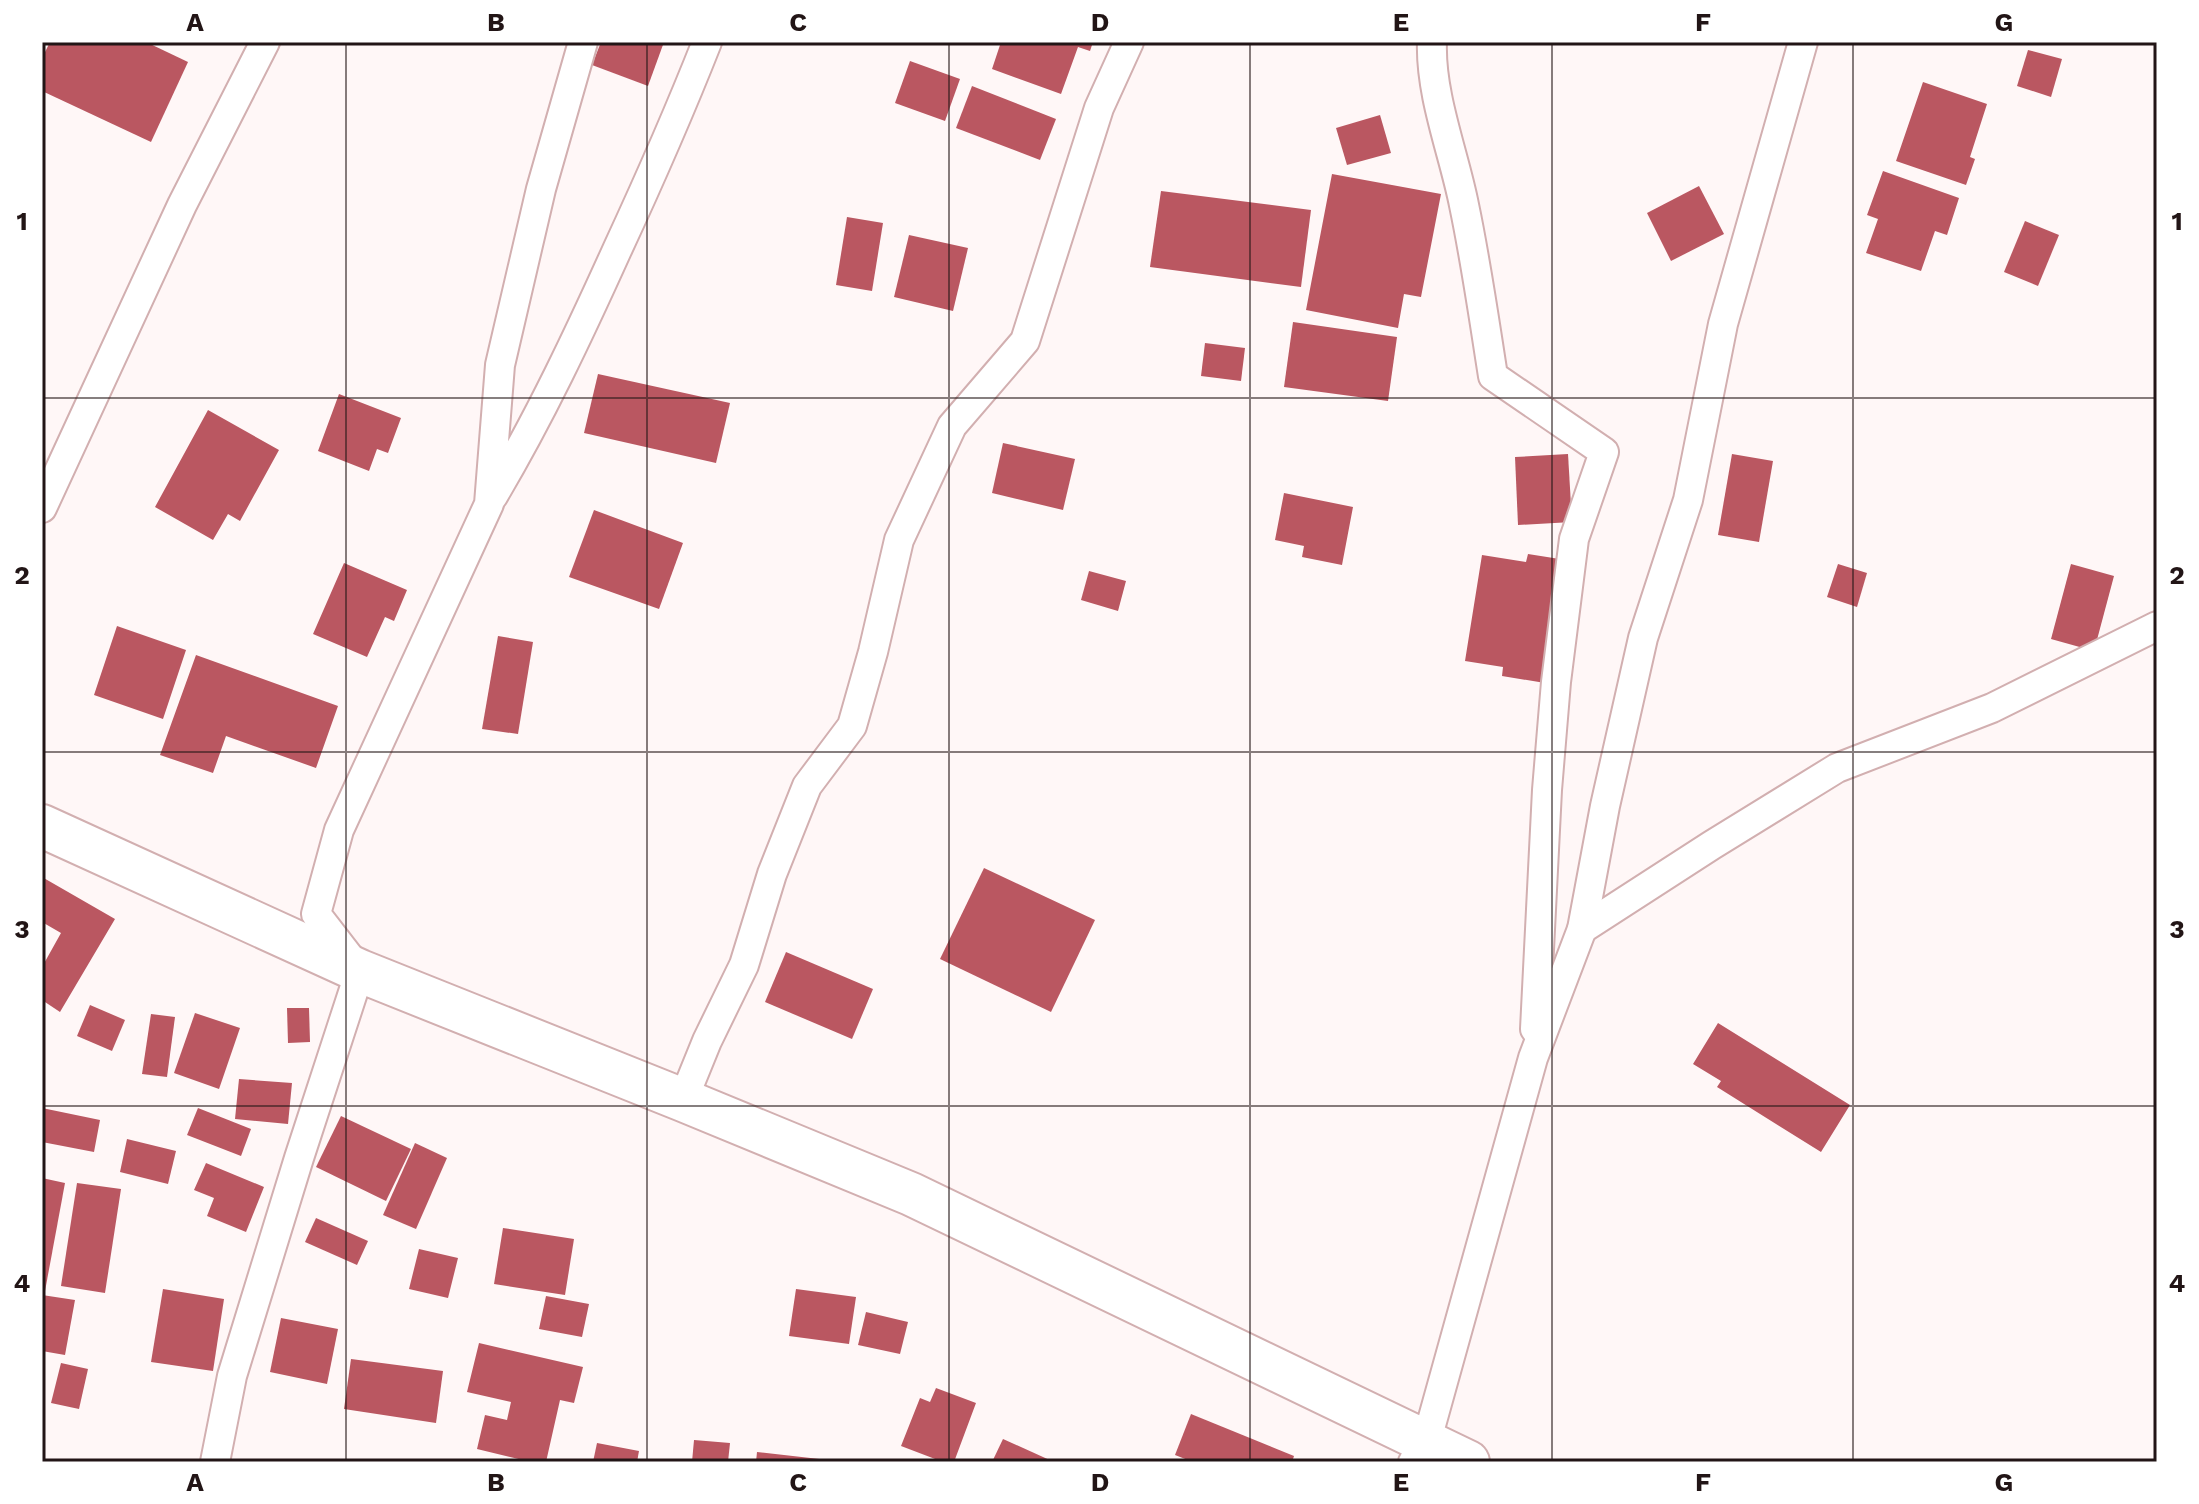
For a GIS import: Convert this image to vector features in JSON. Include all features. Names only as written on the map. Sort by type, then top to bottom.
[{"type":"street","points":[[42,508],[182,205],[265,42]]},
{"type":"street","points":[[489,504],[500,365],[541,189],[583,42]]},
{"type":"street","points":[[360,971],[316,914],[339,830],[489,504],[525,442],[588,313],[672,131],[707,42]]},
{"type":"street","points":[[683,1100],[707,1041],[744,965],[772,874],[807,786],[852,726],[899,540],[952,426],[1025,341],[1099,108],[1129,42]]},
{"type":"street","points":[[1432,42],[1431,59],[1464,204],[1493,376],[1604,452],[1574,539],[1556,682],[1546,806],[1533,1058]]},
{"type":"street","points":[[1419,1453],[1533,1058],[1582,929],[1605,806],[1643,638],[1688,500],[1723,324],[1803,42]]},
{"type":"street","points":[[1582,929],[1837,768],[1992,708],[2157,626]]},
{"type":"street","points":[[42,826],[360,971],[911,1194],[1419,1453],[1468,1462]]},
{"type":"street","points":[[215,1462],[232,1376],[360,971]]},
{"type":"building","points":[[50,42],[146,42],[188,62],[151,142],[42,91],[42,58]]},
{"type":"building","points":[[601,42],[664,42],[648,86],[592,65]]},
{"type":"building","points":[[1001,42],[1093,42],[1090,51],[1078,47],[1061,94],[992,69]]},
{"type":"building","points":[[2028,50],[2062,59],[2051,97],[2017,86]]},
{"type":"building","points":[[910,61],[960,79],[945,121],[895,103]]},
{"type":"building","points":[[1923,82],[1987,104],[1970,157],[1975,159],[1966,185],[1896,161]]},
{"type":"building","points":[[972,86],[1056,119],[1040,160],[956,128]]},
{"type":"building","points":[[1380,115],[1391,153],[1347,165],[1336,128]]},
{"type":"building","points":[[1883,171],[1959,198],[1947,235],[1935,231],[1921,271],[1866,253],[1878,219],[1867,215]]},
{"type":"building","points":[[1332,174],[1441,194],[1421,297],[1404,294],[1398,328],[1306,310]]},
{"type":"building","points":[[1699,186],[1724,234],[1671,261],[1647,213]]},
{"type":"building","points":[[1161,191],[1311,210],[1301,287],[1150,267]]},
{"type":"building","points":[[847,217],[883,223],[872,291],[836,285]]},
{"type":"building","points":[[2025,221],[2059,235],[2038,286],[2004,272]]},
{"type":"building","points":[[909,235],[968,248],[953,311],[894,297]]},
{"type":"building","points":[[1293,322],[1397,337],[1388,401],[1284,387]]},
{"type":"building","points":[[1205,343],[1245,348],[1241,381],[1201,376]]},
{"type":"building","points":[[598,374],[730,403],[716,463],[584,433]]},
{"type":"building","points":[[339,394],[401,418],[388,453],[377,449],[369,471],[318,451]]},
{"type":"building","points":[[208,410],[279,450],[240,521],[228,514],[213,540],[155,507]]},
{"type":"building","points":[[1003,443],[1075,459],[1063,510],[992,493]]},
{"type":"building","points":[[1568,454],[1572,522],[1518,525],[1515,457]]},
{"type":"building","points":[[1732,454],[1773,461],[1759,542],[1718,535]]},
{"type":"building","points":[[1284,493],[1353,507],[1342,565],[1302,557],[1304,546],[1275,540]]},
{"type":"building","points":[[594,510],[683,543],[659,609],[569,577]]},
{"type":"building","points":[[1528,554],[1566,560],[1545,683],[1502,676],[1503,667],[1465,661],[1482,555],[1526,562]]},
{"type":"building","points":[[344,563],[407,590],[394,621],[385,617],[367,657],[313,634]]},
{"type":"building","points":[[1838,564],[1867,573],[1857,607],[1827,597]]},
{"type":"building","points":[[2071,564],[2114,576],[2094,651],[2051,639]]},
{"type":"building","points":[[1089,571],[1126,581],[1118,611],[1081,600]]},
{"type":"building","points":[[117,626],[186,650],[163,719],[94,695]]},
{"type":"building","points":[[498,636],[533,642],[518,734],[482,729]]},
{"type":"building","points":[[196,655],[338,706],[316,768],[226,736],[213,773],[160,755]]},
{"type":"building","points":[[984,868],[1095,920],[1051,1012],[940,959]]},
{"type":"building","points":[[42,877],[115,919],[60,1012],[42,1000],[42,967],[61,933],[42,922]]},
{"type":"building","points":[[786,952],[873,989],[852,1039],[765,1002]]},
{"type":"building","points":[[90,1005],[125,1020],[112,1051],[77,1036]]},
{"type":"building","points":[[287,1008],[309,1008],[310,1042],[288,1043]]},
{"type":"building","points":[[195,1013],[240,1028],[219,1089],[174,1073]]},
{"type":"building","points":[[151,1014],[175,1017],[167,1077],[142,1074]]},
{"type":"building","points":[[1718,1023],[1850,1105],[1821,1152],[1717,1087],[1721,1081],[1693,1064]]},
{"type":"building","points":[[239,1079],[292,1083],[288,1124],[235,1119]]},
{"type":"building","points":[[42,1108],[100,1120],[94,1152],[42,1142]]},
{"type":"building","points":[[198,1108],[251,1129],[241,1156],[187,1135]]},
{"type":"building","points":[[341,1116],[411,1149],[386,1201],[316,1167]]},
{"type":"building","points":[[127,1139],[176,1151],[168,1184],[120,1172]]},
{"type":"building","points":[[415,1143],[447,1158],[416,1229],[383,1215]]},
{"type":"building","points":[[206,1163],[264,1187],[246,1232],[207,1216],[214,1198],[194,1190]]},
{"type":"building","points":[[42,1178],[65,1183],[45,1291],[42,1290]]},
{"type":"building","points":[[77,1183],[121,1189],[105,1293],[61,1286]]},
{"type":"building","points":[[316,1218],[368,1241],[357,1265],[305,1242]]},
{"type":"building","points":[[503,1228],[574,1239],[565,1295],[494,1284]]},
{"type":"building","points":[[419,1249],[458,1258],[448,1298],[409,1289]]},
{"type":"building","points":[[163,1289],[224,1299],[213,1371],[151,1362]]},
{"type":"building","points":[[796,1289],[856,1297],[849,1344],[789,1336]]},
{"type":"building","points":[[42,1295],[75,1300],[65,1355],[42,1351]]},
{"type":"building","points":[[546,1296],[589,1304],[582,1337],[539,1329]]},
{"type":"building","points":[[866,1312],[908,1322],[900,1354],[858,1345]]},
{"type":"building","points":[[281,1318],[338,1329],[327,1384],[270,1372]]},
{"type":"building","points":[[479,1343],[583,1367],[574,1403],[560,1400],[546,1462],[531,1462],[477,1449],[485,1415],[507,1420],[511,1402],[467,1392]]},
{"type":"building","points":[[351,1359],[443,1371],[436,1423],[344,1409]]},
{"type":"building","points":[[61,1363],[88,1369],[79,1409],[51,1403]]},
{"type":"building","points":[[936,1388],[976,1403],[954,1462],[943,1462],[901,1446],[920,1398],[930,1402]]},
{"type":"building","points":[[1191,1414],[1294,1456],[1292,1462],[1193,1462],[1175,1455]]},
{"type":"building","points":[[1003,1439],[1054,1462],[992,1462]]},
{"type":"building","points":[[694,1440],[730,1443],[728,1462],[692,1462]]},
{"type":"building","points":[[597,1443],[639,1451],[637,1462],[593,1462]]},
{"type":"building","points":[[757,1452],[828,1460],[756,1462]]}]
